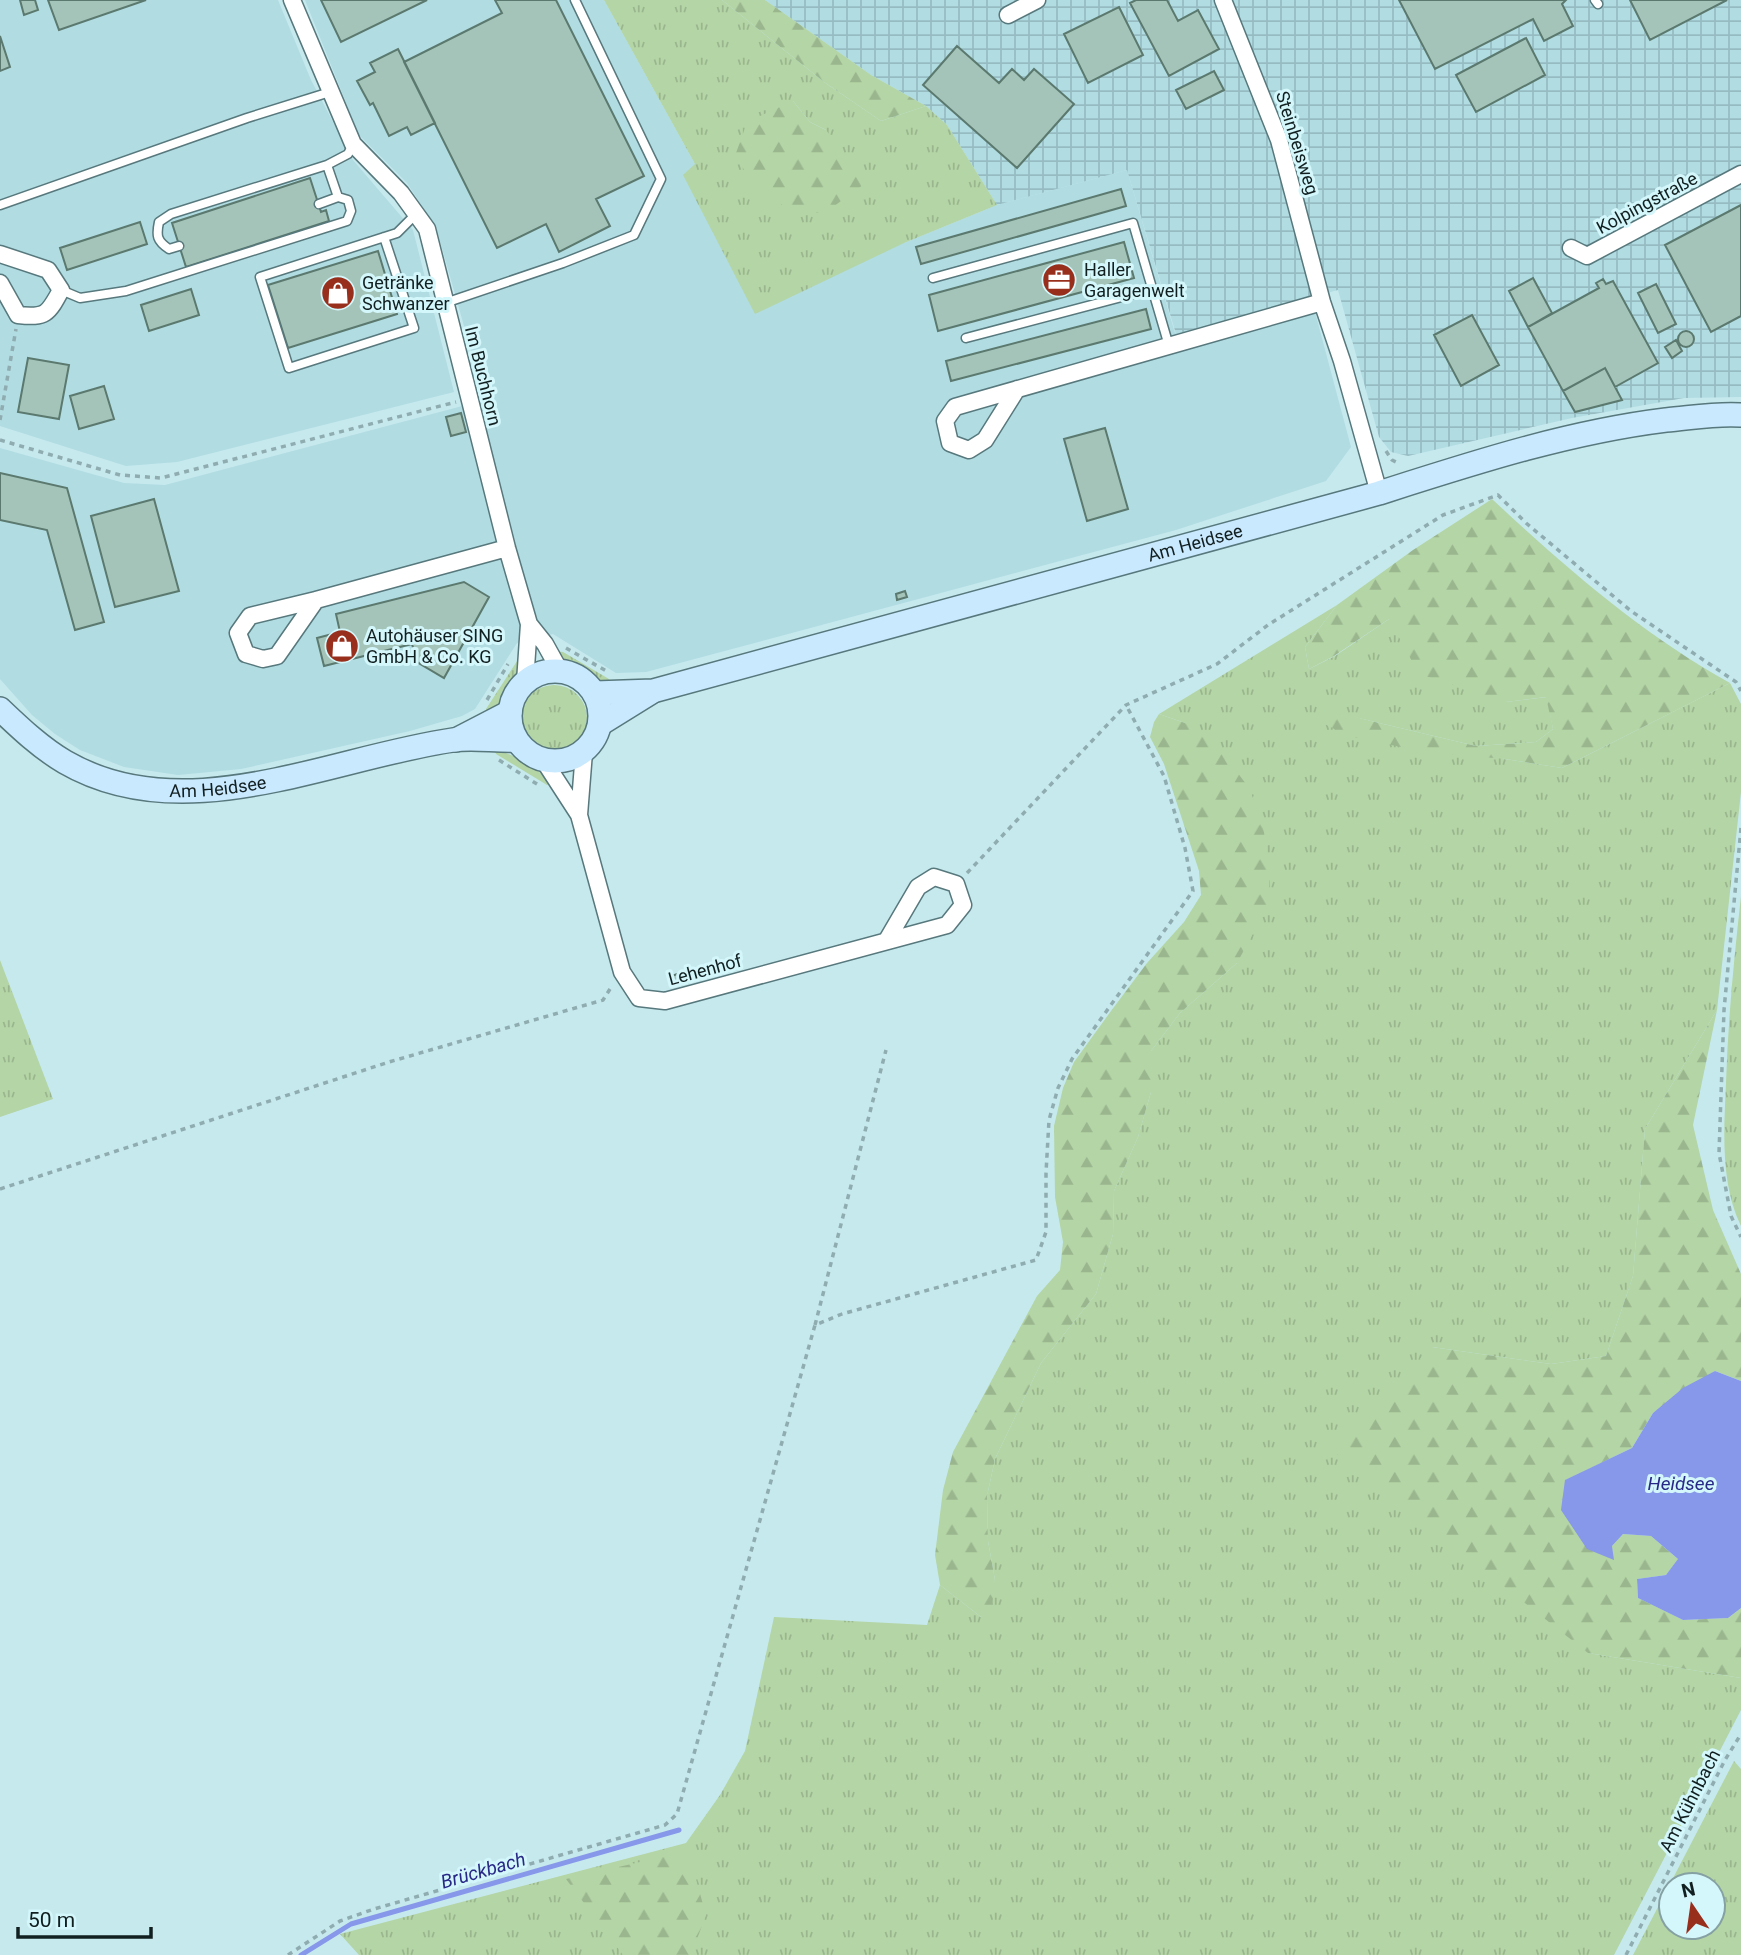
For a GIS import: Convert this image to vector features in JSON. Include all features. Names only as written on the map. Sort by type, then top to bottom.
[{"type":"main road","name":"Am Heidsee","points":[[595,693],[653,691],[1618,426],[1741,415]]},
{"type":"main road","points":[[560,671],[580,678],[595,693],[600,707],[600,724],[594,739],[584,752],[566,761],[544,761],[528,753],[516,740],[510,724],[510,712],[512,701],[525,682],[545,672],[560,671]]},
{"type":"main road","name":"Am Heidsee","points":[[600,724],[653,691]]},
{"type":"main road","name":"Am Heidsee","points":[[0,709],[19,728],[66,763],[111,782],[148,790],[191,792],[239,788],[456,740],[516,740]]},
{"type":"main road","name":"Am Heidsee","points":[[456,740],[510,712]]},
{"type":"street","name":"Im Buchhorn","points":[[292,0],[353,144],[417,213],[427,229],[468,399],[529,624],[525,682]]},
{"type":"street","points":[[1008,15],[1037,0]]},
{"type":"street","name":"Steinbeisweg","points":[[1223,0],[1279,140],[1322,302],[1342,361],[1379,493]]},
{"type":"street","name":"Kolpingstraße","points":[[1570,248],[1587,256],[1741,174]]},
{"type":"street","points":[[0,254],[48,270],[61,290],[50,311],[38,317],[18,315],[0,284]]},
{"type":"street","points":[[1017,389],[985,440],[969,450],[950,443],[945,421],[955,407],[1017,389],[1322,302]]},
{"type":"street","points":[[316,600],[277,656],[263,659],[246,654],[238,633],[250,616],[507,548]]},
{"type":"street","name":"Im Buchhorn","points":[[529,624],[545,644],[560,671]]},
{"type":"street","name":"Lehenhof","points":[[579,815],[584,752]]},
{"type":"street","name":"Lehenhof","points":[[544,761],[579,815],[622,972],[639,998],[665,1001],[947,925],[963,905],[956,884]]},
{"type":"street","points":[[887,940],[918,887],[934,877],[956,884]]},
{"type":"lane","points":[[445,303],[563,263],[634,235],[662,180],[575,0]]},
{"type":"lane","points":[[0,205],[247,118],[330,92]]},
{"type":"lane","points":[[179,246],[169,249],[159,242],[157,235],[159,222],[171,214],[327,164],[348,154],[353,144]]},
{"type":"lane","points":[[327,164],[338,197]]},
{"type":"lane","points":[[61,290],[80,298],[126,291],[347,221],[351,211],[348,200],[338,197],[319,204]]},
{"type":"lane","points":[[384,237],[414,328],[289,368],[260,277],[384,237],[397,233],[417,213]]},
{"type":"lane","points":[[933,278],[1133,223],[1169,346]]},
{"type":"lane","points":[[966,338],[1152,289]]},
{"type":"path","points":[[0,420],[18,315]]},
{"type":"path","points":[[0,440],[120,475],[161,478],[468,399]]},
{"type":"path","points":[[956,884],[1126,705],[1217,664],[1268,625],[1443,515],[1498,495],[1526,523],[1631,611],[1736,682],[1741,691]]},
{"type":"path","points":[[486,701],[511,660]]},
{"type":"path","points":[[816,1325],[842,1314],[1036,1260],[1046,1232],[1049,1119],[1058,1088],[1072,1059],[1193,891],[1185,848],[1164,776],[1126,705]]},
{"type":"path","points":[[492,755],[545,789]]},
{"type":"path","points":[[1741,828],[1724,1010],[1718,1153],[1731,1216],[1741,1237]]},
{"type":"path","points":[[0,1189],[389,1062],[603,1000],[612,986],[609,975]]},
{"type":"path","points":[[288,1955],[340,1921],[665,1825],[677,1814],[816,1325],[887,1050]]},
{"type":"path","name":"Am Kühnbach","points":[[1626,1955],[1725,1760],[1741,1734]]},
{"type":"shaded area","points":[[0,0],[278,0],[311,80],[353,160],[413,230],[454,392],[177,462],[126,466],[0,426]]},
{"type":"shaded area","points":[[305,0],[604,0],[695,164],[904,243],[997,205],[1127,170],[1175,333],[1311,297],[1351,447],[1326,481],[1176,530],[646,672],[616,673],[553,634],[517,643],[475,709],[462,716],[410,731],[241,769],[178,775],[124,767],[80,750],[32,715],[0,679],[0,448],[124,483],[165,485],[485,400],[436,227],[407,183],[359,135]]},
{"type":"shaded area","points":[[765,0],[1741,0],[1741,397],[1684,398],[1572,418],[1408,456],[1391,452],[1379,437],[1338,290],[1176,334],[1127,170],[997,205],[947,125],[926,106],[871,75]]},
{"type":"green space","points":[[604,0],[722,0],[824,82],[881,121],[926,106],[947,125],[997,205],[904,243],[755,314],[683,175],[695,164]],"holes":[[[793,101],[810,122],[826,130],[751,185]]]},
{"type":"green space","points":[[722,0],[765,0],[871,75],[926,106],[881,121],[824,82]]},
{"type":"green space","points":[[793,101],[810,122],[826,130],[867,182],[826,212],[798,215],[751,185],[736,153],[745,128],[760,116]]},
{"type":"green space","points":[[1492,499],[1605,598],[1666,643],[1730,683],[1562,768],[1505,759],[1425,752],[1348,736],[1301,712],[1354,717],[1476,746],[1536,742],[1553,729],[1546,697],[1506,702],[1419,674],[1389,619],[1334,656],[1309,669],[1305,647],[1337,605],[1413,550]]},
{"type":"green space","points":[[1337,605],[1305,647],[1309,669],[1335,656],[1389,619],[1506,702],[1547,697],[1553,729],[1536,742],[1476,746],[1354,717],[1505,759],[1562,768],[1730,683],[1741,704],[1741,792],[1717,1010],[1645,1129],[1633,1276],[1606,1356],[1551,1364],[1432,1347],[1588,1653],[1741,1678],[1741,1710],[1614,1955],[359,1955],[340,1934],[686,1843],[720,1795],[745,1751],[774,1617],[927,1625],[940,1585],[981,1617],[995,1580],[988,1541],[987,1496],[995,1459],[1041,1363],[1096,1294],[1113,1234],[1114,1191],[1138,1137],[1151,1092],[1151,1051],[1180,1013],[1237,963],[1185,723],[1159,714]]},
{"type":"green space","points":[[555,651],[563,652],[609,679],[611,685],[580,673]]},
{"type":"green space","points":[[521,655],[510,688],[487,715],[486,709]]},
{"type":"green space","points":[[554,685],[567,688],[577,695],[584,705],[587,718],[584,731],[577,741],[567,748],[554,751],[541,748],[531,741],[524,731],[521,718],[524,705],[531,695],[541,688]]},
{"type":"green space","points":[[1159,714],[1185,723],[1216,744],[1249,788],[1262,821],[1270,868],[1268,906],[1237,963],[1180,1013],[1151,1051],[1151,1092],[1138,1137],[1114,1191],[1113,1234],[1096,1294],[1041,1363],[995,1459],[987,1496],[988,1541],[995,1580],[992,1607],[981,1617],[940,1585],[935,1555],[943,1490],[953,1452],[1037,1296],[1060,1270],[1063,1242],[1055,1197],[1054,1126],[1063,1088],[1074,1062],[1147,963],[1184,922],[1201,895],[1199,871],[1164,764],[1150,737]]},
{"type":"green space","points":[[494,749],[526,762],[551,784],[547,785],[496,754]]},
{"type":"green space","points":[[1741,896],[1741,1226],[1726,1174],[1724,1138],[1730,1012]]},
{"type":"green space","points":[[0,960],[53,1099],[0,1117]]},
{"type":"green space","points":[[1717,1010],[1693,1125],[1713,1210],[1741,1274],[1741,1381],[1715,1371],[1653,1413],[1632,1448],[1566,1480],[1613,1559],[1612,1546],[1623,1534],[1651,1536],[1679,1560],[1666,1575],[1637,1579],[1638,1598],[1683,1620],[1728,1618],[1741,1608],[1741,1678],[1588,1653],[1329,1448],[1432,1347],[1551,1364],[1606,1356],[1633,1276],[1645,1129]]},
{"type":"green space","points":[[1734,1761],[1741,1769],[1741,1955],[1633,1955],[1657,1909],[1657,1941],[1727,1941],[1727,1871],[1677,1871]]},
{"type":"green space","points":[[688,1851],[706,1915],[691,1955],[623,1955],[566,1879]]},
{"type":"water","name":"Heidsee","points":[[1715,1371],[1741,1381],[1741,1608],[1728,1618],[1683,1620],[1638,1598],[1637,1579],[1666,1575],[1678,1559],[1651,1536],[1623,1534],[1612,1546],[1614,1560],[1587,1549],[1561,1510],[1565,1480],[1632,1448],[1653,1413],[1683,1388]]},
{"type":"building","points":[[20,0],[35,0],[38,10],[24,15]]},
{"type":"building","points":[[48,0],[146,0],[59,30]]},
{"type":"building","points":[[321,0],[427,0],[341,42]]},
{"type":"building","points":[[495,0],[556,0],[644,176],[596,199],[610,226],[559,252],[546,224],[497,248],[404,62],[502,13]]},
{"type":"building","points":[[1136,0],[1167,0],[1178,21],[1198,10],[1219,49],[1169,76],[1130,3]]},
{"type":"building","points":[[1399,0],[1566,0],[1562,4],[1573,26],[1544,41],[1533,19],[1435,69]]},
{"type":"building","points":[[1630,0],[1727,0],[1650,40]]},
{"type":"building","points":[[1119,7],[1143,55],[1088,83],[1064,34]]},
{"type":"building","points":[[0,36],[10,67],[0,71]]},
{"type":"building","points":[[1526,38],[1545,75],[1476,112],[1456,75]]},
{"type":"building","points":[[957,46],[999,83],[1012,69],[1024,80],[1034,69],[1074,104],[1017,168],[923,85]]},
{"type":"building","points":[[398,49],[435,123],[411,135],[407,127],[389,136],[373,103],[370,105],[357,81],[375,72],[370,63]]},
{"type":"building","points":[[1214,71],[1224,90],[1186,109],[1176,90]]},
{"type":"building","points":[[310,178],[321,212],[326,210],[329,221],[186,267],[172,223]]},
{"type":"building","points":[[1121,189],[1126,206],[921,264],[916,247]]},
{"type":"building","points":[[1741,205],[1741,316],[1711,332],[1665,245]]},
{"type":"building","points":[[140,222],[147,244],[67,270],[60,248]]},
{"type":"building","points":[[1124,242],[1134,278],[938,331],[929,295]]},
{"type":"building","points":[[378,251],[397,314],[288,348],[268,285]]},
{"type":"building","points":[[1533,278],[1552,313],[1528,327],[1509,291]]},
{"type":"building","points":[[1603,279],[1606,284],[1613,281],[1658,363],[1615,387],[1605,368],[1563,391],[1528,327],[1599,288],[1596,283]]},
{"type":"building","points":[[1656,284],[1676,324],[1658,333],[1638,293]]},
{"type":"building","points":[[191,289],[199,315],[149,331],[141,305]]},
{"type":"building","points":[[1146,309],[1151,329],[951,381],[946,361]]},
{"type":"building","points":[[1472,315],[1499,365],[1461,386],[1434,335]]},
{"type":"building","points":[[1683,331],[1689,331],[1694,339],[1692,345],[1683,347],[1678,342],[1678,336]]},
{"type":"building","points":[[1676,340],[1682,351],[1672,358],[1665,347]]},
{"type":"building","points":[[28,358],[69,365],[59,419],[18,412]]},
{"type":"building","points":[[1605,368],[1622,400],[1575,412],[1563,391]]},
{"type":"building","points":[[104,386],[114,419],[79,429],[70,396]]},
{"type":"building","points":[[461,413],[466,432],[451,436],[446,417]]},
{"type":"building","points":[[1105,428],[1128,509],[1087,521],[1064,439]]},
{"type":"building","points":[[0,473],[67,488],[104,622],[75,630],[47,530],[0,520]]},
{"type":"building","points":[[154,499],[179,591],[115,607],[91,516]]},
{"type":"building","points":[[464,582],[489,597],[444,678],[417,662],[412,644],[324,666],[317,638],[340,632],[336,614]]},
{"type":"building","points":[[905,591],[907,597],[897,600],[896,594]]},
{"type":"building","points":[[677,974],[679,981],[670,983],[669,977]]},
{"type":"waterway","name":"Brückbach","points":[[301,1955],[351,1924],[679,1830]]},
{"type":"place","name":"Haller Garagenwelt","points":[[1059,280]]},
{"type":"place","name":"Getränke Schwanzer","points":[[338,293]]},
{"type":"place","name":"Autohäuser SING GmbH & Co. KG","points":[[342,646]]}]
